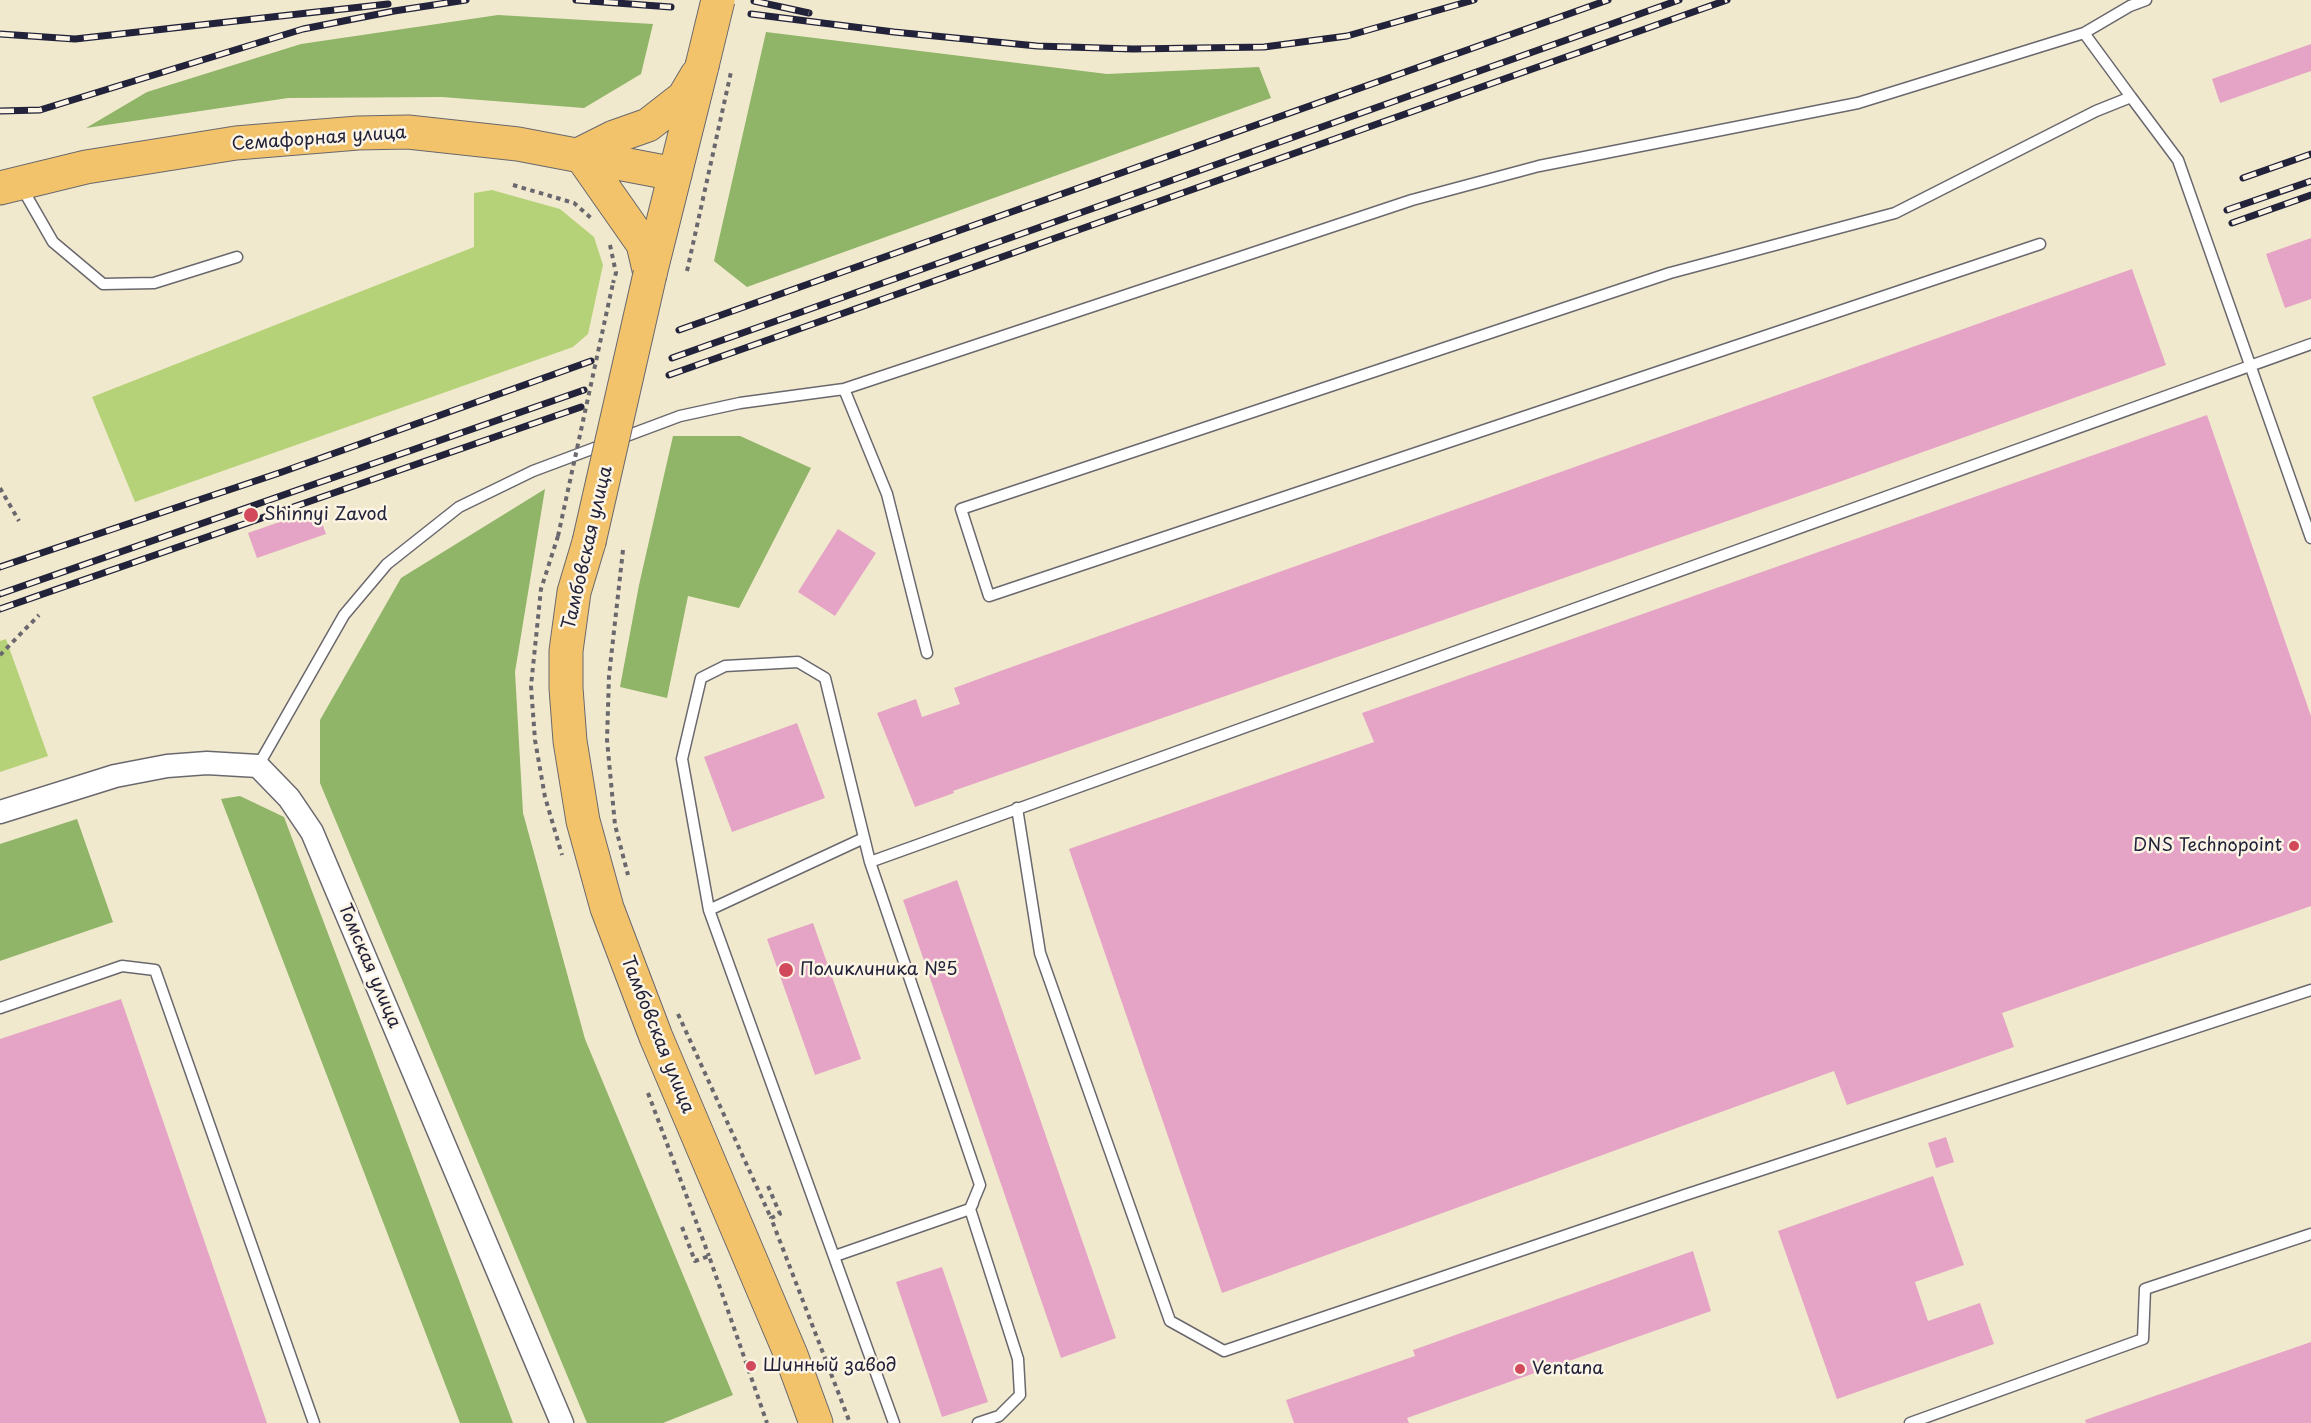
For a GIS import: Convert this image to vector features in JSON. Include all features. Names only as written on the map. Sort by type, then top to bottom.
[{"type":"main road","name":"Тамбовская улица","points":[[718,0],[717,69],[675,174],[650,274],[574,539],[574,592],[566,651],[566,688],[570,741],[583,821],[608,908],[656,1037],[791,1354],[816,1423]]},
{"type":"main road","points":[[650,274],[643,244],[580,154],[614,137],[648,125],[717,69]]},
{"type":"main road","name":"Семафорная улица","points":[[9,185],[108,163],[236,142],[358,133],[408,132],[518,144],[580,154],[675,174]]},
{"type":"street","points":[[0,813],[115,776],[166,766],[207,763],[258,766]]},
{"type":"street","name":"Томская улица","points":[[258,766],[289,798],[312,832],[562,1423]]},
{"type":"lane","points":[[258,766],[344,615],[387,564],[459,507],[533,471],[680,416],[740,403],[844,389],[1412,200],[1539,166],[1858,103],[2084,33],[2130,6],[2146,0]]},
{"type":"lane","points":[[2084,33],[2178,160],[2311,538]]},
{"type":"lane","points":[[2040,244],[989,596],[961,509],[1670,273],[1895,213],[2096,111],[2131,97]]},
{"type":"lane","points":[[9,185],[53,242],[103,284],[154,283],[237,257]]},
{"type":"lane","points":[[870,862],[2311,344]]},
{"type":"lane","points":[[844,389],[887,494],[927,653]]},
{"type":"lane","points":[[894,1423],[709,910],[682,759],[701,678],[725,666],[798,662],[825,678],[870,862],[980,1185],[970,1209],[1018,1359],[1020,1395],[999,1416],[978,1423]]},
{"type":"lane","points":[[1017,808],[1040,953],[1170,1321],[1224,1351],[1684,1195],[2311,990]]},
{"type":"lane","points":[[709,910],[864,838]]},
{"type":"lane","points":[[0,1008],[122,966],[155,970],[314,1423]]},
{"type":"lane","points":[[835,1256],[970,1209]]},
{"type":"lane","points":[[1910,1423],[2143,1339],[2145,1289],[2311,1234]]},
{"type":"path","points":[[687,271],[717,69]]},
{"type":"path","points":[[513,185],[574,203],[599,226]]},
{"type":"path","points":[[574,539],[616,273],[609,243]]},
{"type":"path","points":[[0,488],[19,521]]},
{"type":"path","points":[[623,550],[609,676],[607,740],[615,825],[630,882]]},
{"type":"path","points":[[0,655],[39,615]]},
{"type":"path","points":[[678,1014],[771,1218],[850,1423]]},
{"type":"path","points":[[768,1186],[780,1214],[771,1218]]},
{"type":"path","points":[[682,1227],[695,1261],[709,1256],[767,1423]]},
{"type":"green space","points":[[498,15],[653,24],[641,74],[584,108],[442,97],[288,98],[86,128],[147,92],[301,44]]},
{"type":"green space","points":[[766,32],[1107,74],[1259,67],[1271,98],[747,287],[714,261]]},
{"type":"green space","points":[[492,190],[560,209],[594,237],[603,265],[588,334],[573,347],[135,502],[92,397],[474,247],[474,193]]},
{"type":"green space","points":[[673,436],[740,436],[811,468],[739,608],[688,596],[667,698],[620,687],[639,585]]},
{"type":"green space","points":[[545,489],[515,672],[523,813],[585,1039],[733,1395],[663,1423],[587,1423],[320,783],[320,720],[401,578]]},
{"type":"green space","points":[[6,639],[48,756],[0,772],[0,641]]},
{"type":"green space","points":[[240,796],[284,817],[513,1423],[460,1423],[221,799]]},
{"type":"green space","points":[[77,819],[113,922],[0,961],[0,844]]},
{"type":"building","points":[[2311,44],[2311,71],[2220,103],[2212,79]]},
{"type":"building","points":[[2311,238],[2311,299],[2285,308],[2266,254]]},
{"type":"building","points":[[2132,269],[2166,365],[1842,481],[953,791],[954,793],[915,807],[877,713],[916,699],[922,717],[960,704],[954,688]]},
{"type":"building","points":[[2207,415],[2311,716],[2311,906],[2002,1013],[2014,1047],[1847,1105],[1834,1071],[1222,1293],[1069,849],[1374,742],[1362,713]]},
{"type":"building","points":[[317,509],[326,534],[257,558],[248,533]]},
{"type":"building","points":[[838,529],[876,553],[835,616],[798,592]]},
{"type":"building","points":[[797,723],[825,798],[732,832],[704,757]]},
{"type":"building","points":[[957,880],[1116,1338],[1061,1358],[903,900]]},
{"type":"building","points":[[813,923],[861,1059],[815,1075],[767,939]]},
{"type":"building","points":[[121,999],[267,1423],[0,1423],[0,1039]]},
{"type":"building","points":[[1946,1137],[1954,1162],[1936,1168],[1928,1143]]},
{"type":"building","points":[[1933,1176],[1964,1265],[1915,1282],[1928,1321],[1980,1303],[1994,1344],[1837,1399],[1778,1231]]},
{"type":"building","points":[[1693,1251],[1711,1311],[1407,1418],[1409,1423],[1294,1423],[1286,1400],[1415,1356],[1413,1350]]},
{"type":"building","points":[[942,1267],[988,1402],[942,1417],[896,1282]]},
{"type":"building","points":[[2311,1342],[2311,1423],[2086,1423],[2085,1420]]},
{"type":"railway","points":[[0,111],[40,110],[303,29],[466,0]]},
{"type":"railway","points":[[576,0],[671,7]]},
{"type":"railway","points":[[751,14],[894,32],[1037,46],[1133,49],[1264,47],[1347,36],[1474,0]]},
{"type":"railway","points":[[679,330],[1608,0]]},
{"type":"railway","points":[[672,358],[1679,0]]},
{"type":"railway","points":[[669,375],[1727,0]]},
{"type":"railway","points":[[754,1],[809,13]]},
{"type":"railway","points":[[0,34],[75,39],[388,4]]},
{"type":"railway","points":[[2243,178],[2311,154]]},
{"type":"railway","points":[[2227,210],[2311,181]]},
{"type":"railway","points":[[2232,223],[2311,195]]},
{"type":"railway","points":[[0,567],[282,472],[591,361]]},
{"type":"railway","points":[[0,594],[584,390]]},
{"type":"railway","points":[[0,609],[581,407]]},
{"type":"place","name":"Shinnyi Zavod","points":[[251,515]]},
{"type":"place","name":"DNS Technopoint","points":[[2294,846]]},
{"type":"place","name":"Поликлиника №5","points":[[786,970]]},
{"type":"place","name":"Шинный завод","points":[[751,1366]]},
{"type":"place","name":"Ventana","points":[[1520,1369]]}]
